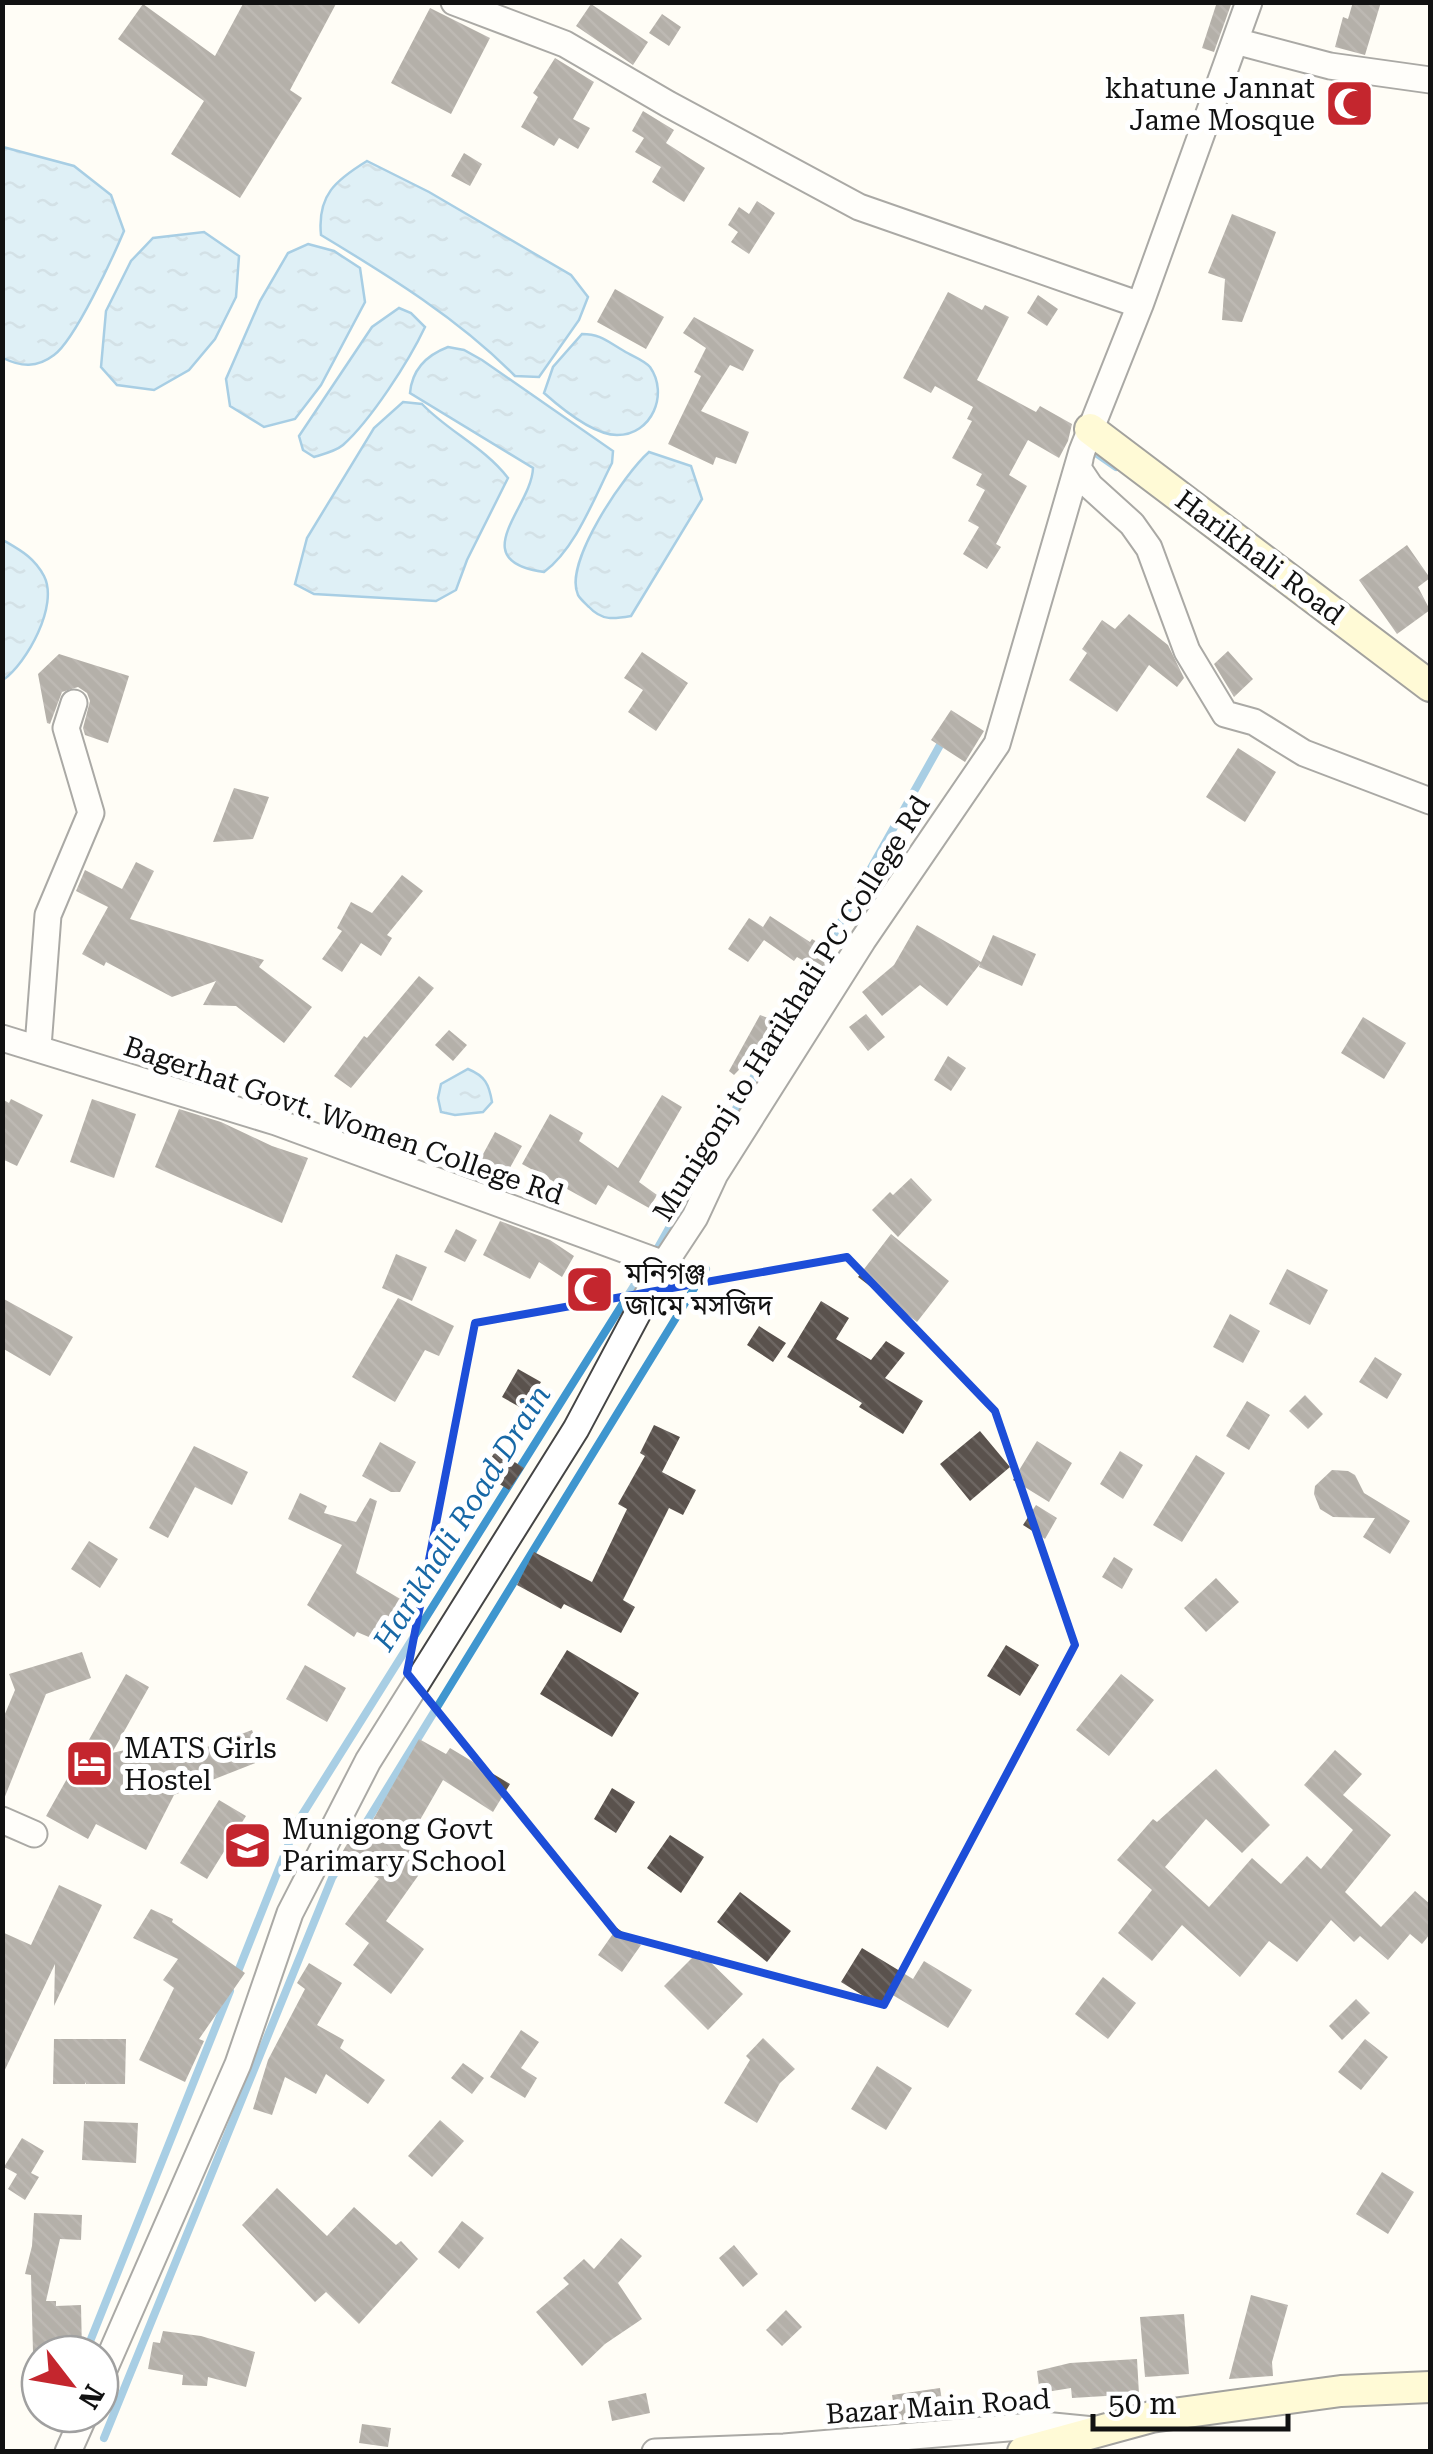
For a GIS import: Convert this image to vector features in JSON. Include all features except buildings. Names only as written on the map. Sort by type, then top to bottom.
[{"type":"main road","name":"Harikhali Road","points":[[1086,440],[1430,686]]},
{"type":"main road","points":[[1022,2452],[1151,2416],[1340,2391],[1430,2387]]},
{"type":"street","points":[[454,2],[565,44],[860,207],[1140,305]]},
{"type":"street","name":"Munigonj to Harikhali PC College Rd","points":[[119,2334],[238,2064],[290,1913],[368,1761],[576,1429],[664,1264],[695,1217],[715,1174],[852,957],[997,744],[1086,440],[1140,305],[1249,2]]},
{"type":"street","points":[[1235,41],[1330,66],[1430,80]]},
{"type":"street","points":[[1086,440],[1078,468],[1090,486],[1132,524],[1149,548],[1187,651],[1226,714],[1254,722],[1304,753],[1430,801]]},
{"type":"street","points":[[38,1046],[48,915],[91,812],[66,728],[74,702]]},
{"type":"street","name":"Bagerhat Govt. Women College Rd","points":[[2,1038],[276,1122],[664,1264]]},
{"type":"street","points":[[2,1820],[34,1834]]},
{"type":"street","name":"Bazar Main Road","points":[[655,2452],[784,2447],[1043,2424],[1098,2430]]},
{"type":"highlighted area","points":[[847,1257],[995,1411],[1075,1645],[884,2005],[617,1934],[407,1673],[475,1323]]},
{"type":"water","points":[[3,147],[74,166],[111,195],[124,231],[72,333],[54,355],[35,364],[3,358]]},
{"type":"water","points":[[367,161],[429,192],[571,275],[588,297],[579,320],[539,377],[515,376],[447,317],[321,235],[322,209],[331,190]]},
{"type":"water","points":[[204,232],[239,256],[236,297],[215,339],[189,370],[154,390],[117,385],[101,367],[106,311],[131,261],[153,238]]},
{"type":"water","points":[[308,244],[334,251],[360,268],[365,302],[321,385],[295,419],[264,427],[230,406],[226,379],[260,301],[288,253]]},
{"type":"water","points":[[399,308],[411,313],[425,327],[409,356],[354,434],[337,449],[314,457],[303,450],[299,436],[372,327]]},
{"type":"water","points":[[582,334],[604,339],[650,367],[658,389],[657,400],[648,421],[640,428],[617,435],[598,431],[544,393],[553,367]]},
{"type":"water","points":[[448,347],[482,360],[613,451],[612,463],[583,522],[566,550],[544,572],[520,566],[508,557],[505,545],[533,468],[410,393],[422,364]]},
{"type":"water","points":[[403,402],[422,404],[508,478],[456,590],[436,601],[314,594],[295,584],[307,538],[374,428]]},
{"type":"water","points":[[649,452],[691,466],[702,499],[631,616],[604,617],[578,595],[579,562],[612,498]]},
{"type":"water","points":[[3,540],[36,564],[48,588],[38,632],[22,661],[3,680]]},
{"type":"water","points":[[468,1069],[485,1081],[492,1102],[483,1112],[441,1112],[441,1084]]},
{"type":"waterway","points":[[1090,449],[1116,467]]},
{"type":"waterway","name":"Harikhali Road Drain","points":[[655,1253],[944,738]]},
{"type":"waterway","points":[[324,1126],[395,1153]]},
{"type":"waterway","name":"Harikhali Road Drain","points":[[237,1974],[297,1823],[647,1265]]},
{"type":"waterway","name":"Harikhali Road Drain","points":[[361,1831],[706,1269]]},
{"type":"waterway","name":"Harikhali Road Drain","points":[[104,2438],[332,1878],[348,1852]]},
{"type":"waterway","name":"Harikhali Road Drain","points":[[93,2334],[230,1991]]},
{"type":"place","name":"khatune Jannat Jame Mosque","points":[[1350,104]]},
{"type":"place","name":"মনিগঞ্জ জামে মসজিদ","points":[[590,1289]]},
{"type":"place","name":"MATS Girls Hostel","points":[[89,1764]]},
{"type":"place","name":"Munigong Govt Parimary School","points":[[247,1845]]}]
